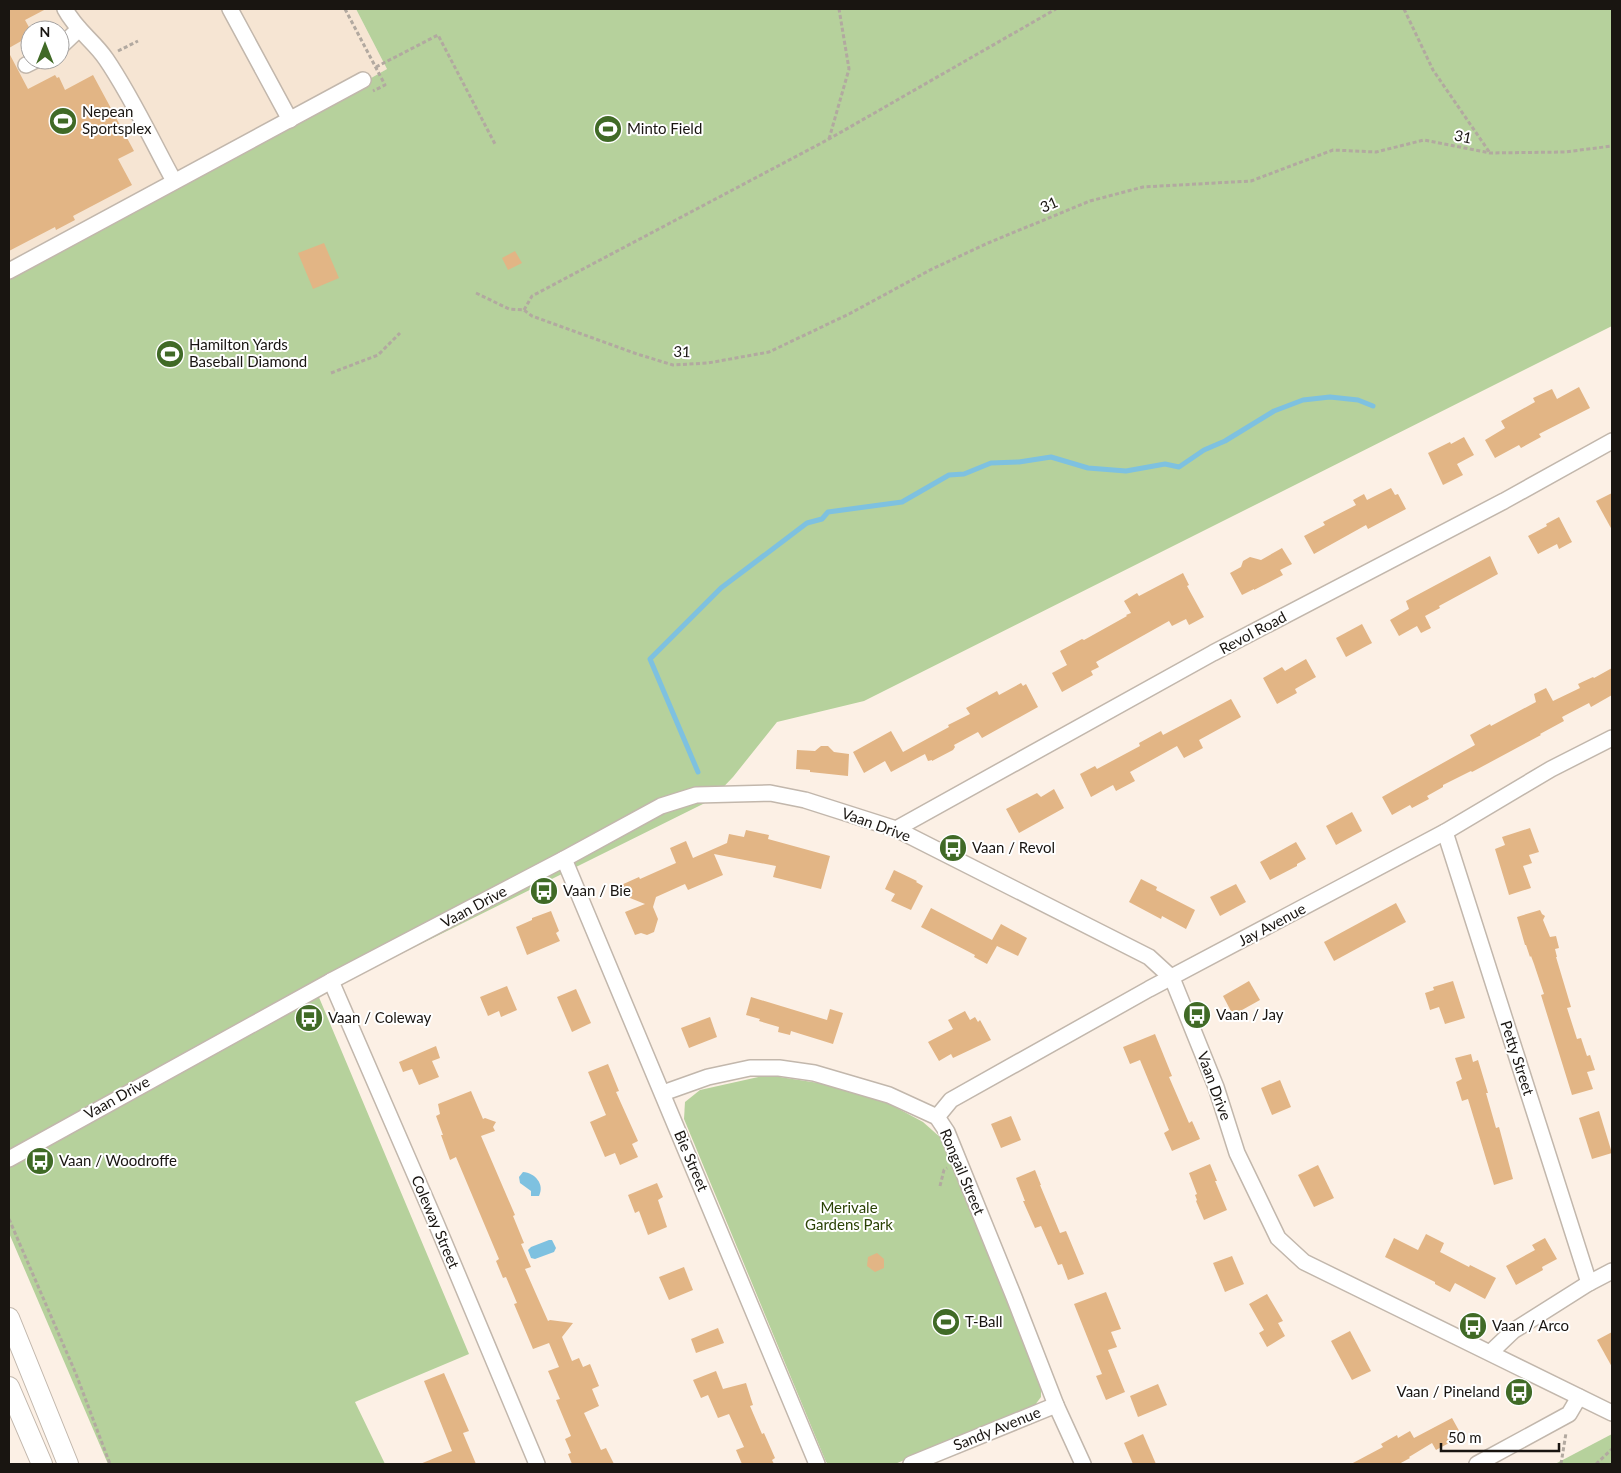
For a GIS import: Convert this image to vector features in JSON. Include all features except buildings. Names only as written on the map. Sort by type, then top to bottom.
[{"type":"main road","points":[[9,1318],[68,1464]]},
{"type":"main road","points":[[9,1386],[42,1464]]},
{"type":"street","points":[[65,9],[79,30],[106,59],[174,181]]},
{"type":"street","points":[[230,9],[290,120]]},
{"type":"street","points":[[70,38],[79,30]]},
{"type":"street","points":[[9,271],[363,80]]},
{"type":"street","name":"Revol Road","points":[[896,829],[1213,653],[1504,501],[1612,441]]},
{"type":"street","name":"Jay Avenue","points":[[937,1117],[951,1100],[1141,994],[1445,832],[1551,770],[1612,738]]},
{"type":"street","name":"Vaan Drive","points":[[9,1159],[332,981],[661,806],[696,795],[770,793],[805,800],[896,829],[1149,956],[1172,978],[1216,1086],[1237,1153],[1278,1238],[1304,1262],[1491,1352],[1612,1413]]},
{"type":"street","name":"Petty Street","points":[[1445,832],[1589,1283]]},
{"type":"street","name":"Bie Street","points":[[564,859],[817,1464]]},
{"type":"street","name":"Coleway Street","points":[[332,981],[537,1464]]},
{"type":"street","name":"Rongail Street","points":[[663,1093],[708,1077],[750,1068],[779,1068],[814,1074],[889,1095],[937,1117],[951,1140],[1056,1405],[1083,1464]]},
{"type":"street","points":[[1491,1352],[1513,1331],[1589,1283],[1612,1271]]},
{"type":"street","points":[[1477,1464],[1570,1414],[1579,1397]]},
{"type":"street","name":"Sandy Avenue","points":[[912,1464],[1056,1405]]},
{"type":"path","points":[[345,9],[371,58]]},
{"type":"path","points":[[829,139],[849,69],[839,9]]},
{"type":"path","points":[[524,310],[532,296],[829,139],[1056,9]]},
{"type":"path","points":[[1404,9],[1434,70],[1490,154]]},
{"type":"path","points":[[376,67],[438,35],[496,144]]},
{"type":"path","points":[[117,52],[138,41]]},
{"type":"path","name":"31","points":[[476,293],[509,309],[524,310],[532,316],[673,365],[708,363],[769,352],[849,314],[932,268],[988,243],[1090,201],[1143,187],[1251,182],[1333,150],[1376,152],[1424,140],[1490,154],[1565,152],[1612,146]]},
{"type":"path","points":[[331,373],[378,355],[400,333]]},
{"type":"path","points":[[9,1219],[76,1374],[110,1464]]},
{"type":"path","points":[[1562,1464],[1570,1414]]},
{"type":"path","points":[[1596,1464],[1612,1449]]},
{"type":"shaded area","points":[[9,9],[356,9],[387,69],[188,182],[9,280]]},
{"type":"green space","points":[[356,9],[1612,9],[1612,326],[864,701],[777,722],[733,777],[711,800],[318,995],[469,1354],[355,1402],[385,1464],[108,1464],[9,1233],[9,280],[188,182],[387,69]]},
{"type":"green space","name":"Merivale Gardens Park","points":[[767,1075],[825,1084],[886,1102],[923,1122],[941,1138],[1041,1387],[1041,1397],[1035,1405],[895,1464],[828,1464],[826,1462],[684,1119],[685,1102],[700,1090]]},
{"type":"green space","points":[[1612,1434],[1612,1464],[1555,1464]]},
{"type":"water","points":[[523,1172],[531,1174],[540,1183],[541,1192],[539,1196],[531,1196],[531,1191],[520,1183],[519,1177]]},
{"type":"water","points":[[552,1240],[556,1248],[554,1252],[535,1259],[531,1258],[528,1250],[531,1247]]},
{"type":"waterway","points":[[698,772],[650,659],[721,588],[807,523],[822,519],[828,512],[902,502],[949,475],[964,474],[991,463],[1019,462],[1051,457],[1088,468],[1126,471],[1165,464],[1179,467],[1204,450],[1225,441],[1274,411],[1303,400],[1330,397],[1358,400],[1373,406]]},
{"type":"place","name":"Nepean Sportsplex","points":[[63,121]]},
{"type":"place","name":"Minto Field","points":[[608,129]]},
{"type":"place","name":"Hamilton Yards Baseball Diamond","points":[[170,354]]},
{"type":"place","name":"Vaan / Revol","points":[[953,848]]},
{"type":"place","name":"Vaan / Bie","points":[[544,891]]},
{"type":"place","name":"Vaan / Jay","points":[[1197,1015]]},
{"type":"place","name":"Vaan / Coleway","points":[[309,1018]]},
{"type":"place","name":"Vaan / Woodroffe","points":[[40,1161]]},
{"type":"place","name":"T-Ball","points":[[946,1322]]},
{"type":"place","name":"Vaan / Arco","points":[[1473,1326]]},
{"type":"place","name":"Vaan / Pineland","points":[[1519,1392]]}]
